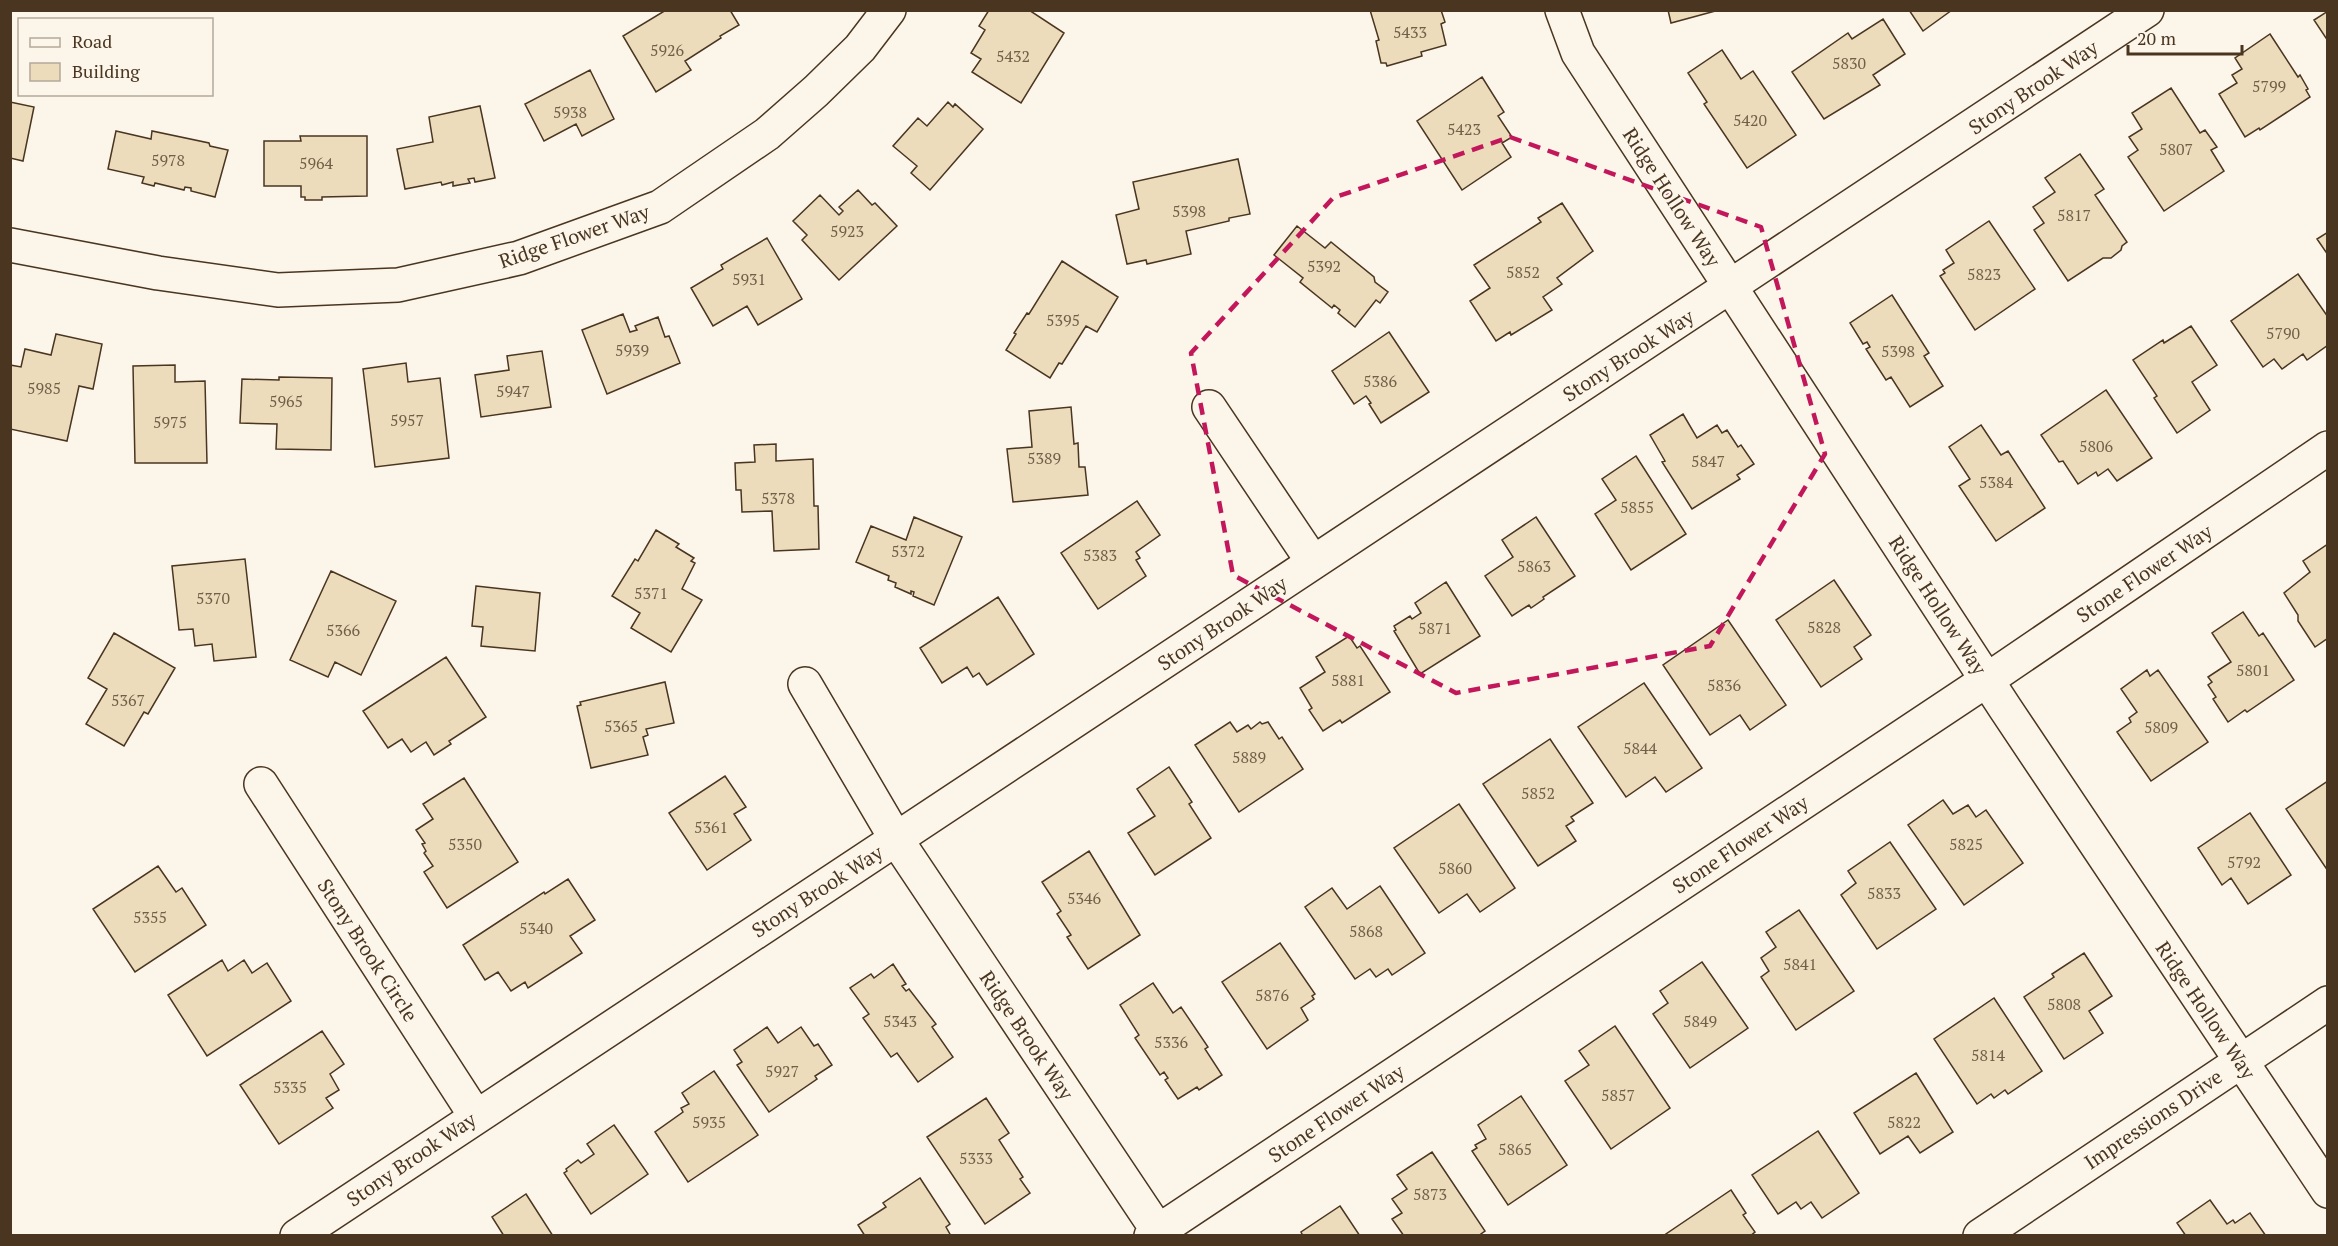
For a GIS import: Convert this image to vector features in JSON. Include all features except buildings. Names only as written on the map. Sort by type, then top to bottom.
[{"type":"street","name":"Ridge Flower Way","points":[[10,245],[158,273],[278,290],[398,285],[519,258],[660,207],[767,134],[860,48],[889,10]]},
{"type":"street","name":"Ridge Hollow Way","points":[[1562,10],[1578,53],[1987,680],[2328,1191]]},
{"type":"street","name":"Stony Brook Way","points":[[297,1236],[476,1115],[2148,10]]},
{"type":"street","points":[[1209,407],[1313,562]]},
{"type":"street","name":"Stone Flower Way","points":[[1154,1233],[1987,680],[2328,448]]},
{"type":"street","name":"Ridge Brook Way","points":[[805,684],[896,839],[1154,1233]]},
{"type":"street","name":"Stony Brook Circle","points":[[261,784],[476,1115]]},
{"type":"street","name":"Impressions Drive","points":[[1980,1236],[2328,1003]]},
{"type":"highlighted area","points":[[1510,137],[1761,227],[1825,454],[1710,646],[1456,693],[1233,575],[1191,353],[1333,198]]}]
